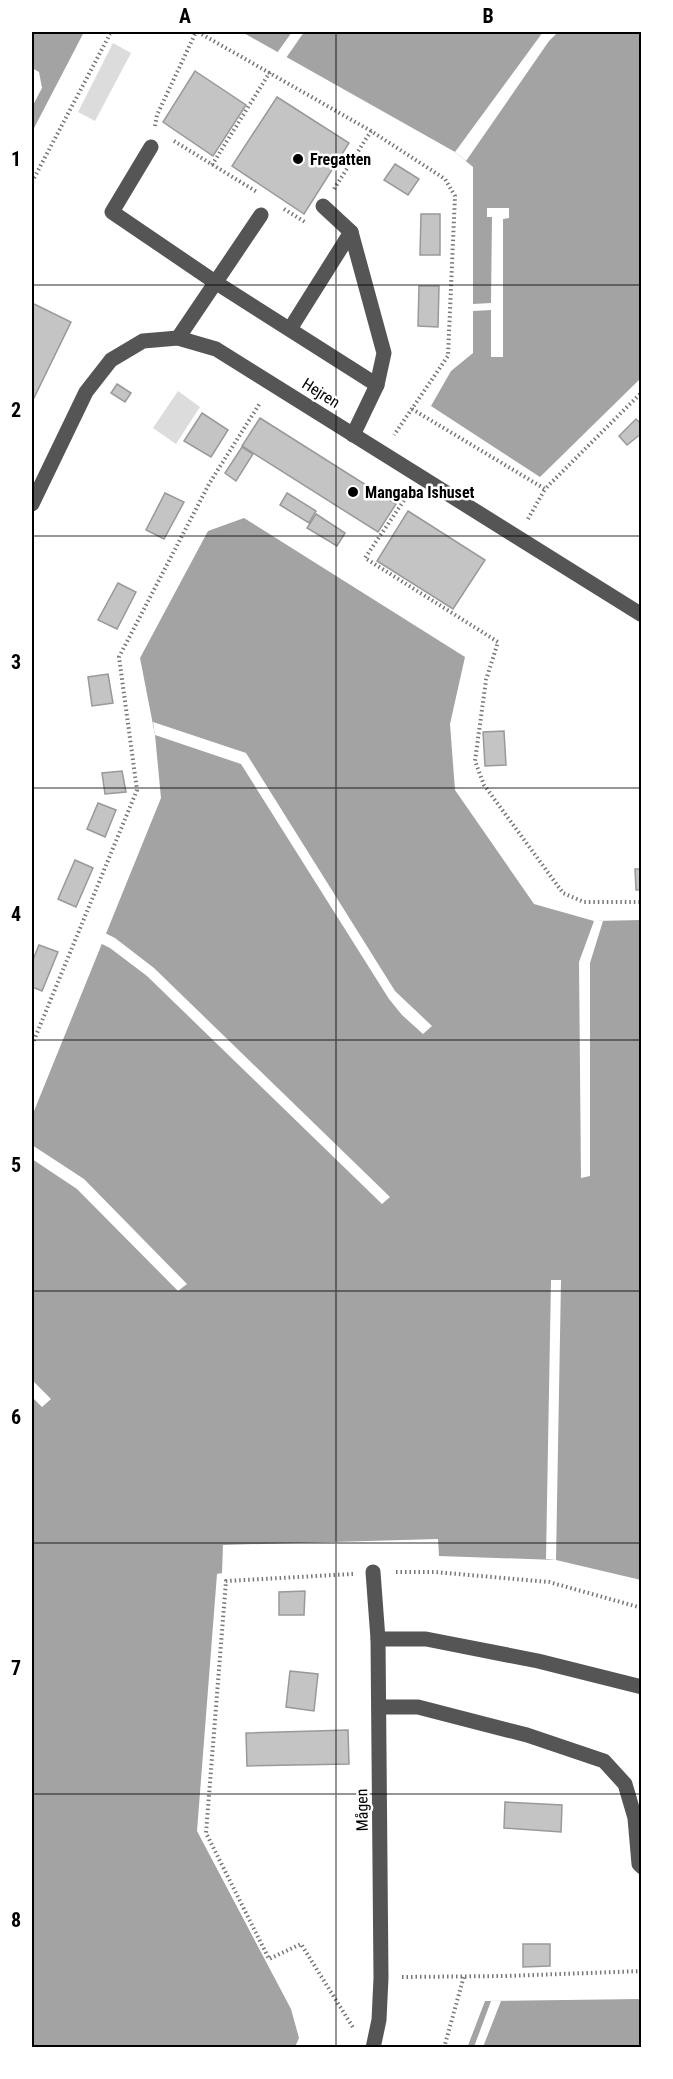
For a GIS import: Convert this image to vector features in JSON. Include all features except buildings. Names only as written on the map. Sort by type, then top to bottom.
[{"type":"street","points":[[151,147],[112,212],[215,282],[377,385]]},
{"type":"street","points":[[322,206],[351,232],[384,352],[377,385],[353,435]]},
{"type":"street","points":[[178,338],[261,214]]},
{"type":"street","points":[[290,329],[351,232]]},
{"type":"street","name":"Hejren","points":[[32,504],[86,392],[111,360],[143,341],[178,338],[216,349],[642,615]]},
{"type":"street","name":"Mågen","points":[[373,1572],[378,1639],[381,1978],[379,2020],[373,2048]]},
{"type":"street","points":[[378,1639],[426,1640],[538,1661],[642,1687]]},
{"type":"street","points":[[379,1707],[418,1707],[527,1735],[604,1761],[625,1784],[635,1818],[639,1864],[642,1867]]},
{"type":"path","points":[[32,182],[110,34],[114,32]]},
{"type":"path","points":[[151,147],[157,115],[197,32],[371,131],[445,179],[455,196],[448,356],[382,453]]},
{"type":"path","points":[[212,165],[270,72]]},
{"type":"path","points":[[277,204],[310,225],[371,131]]},
{"type":"path","points":[[174,141],[259,193]]},
{"type":"path","points":[[32,1045],[137,790],[118,657],[208,484],[272,384]]},
{"type":"path","points":[[518,537],[545,489],[642,392]]},
{"type":"path","points":[[412,409],[545,489]]},
{"type":"path","points":[[420,477],[365,558],[498,642],[486,680],[475,760],[484,786],[563,893],[584,902],[642,902]]},
{"type":"path","points":[[360,2038],[301,1944],[269,1959],[206,1833],[226,1581],[373,1572],[435,1572],[549,1582],[642,1608]]},
{"type":"path","points":[[381,1978],[642,1971]]},
{"type":"path","points":[[444,2048],[464,1976]]},
{"type":"shaded area","points":[[32,32],[84,32],[32,132]]},
{"type":"shaded area","points":[[242,32],[641,32],[641,378],[540,477],[431,406],[451,371],[473,353],[473,167],[455,152]]},
{"type":"shaded area","points":[[113,43],[131,53],[95,121],[78,112]]},
{"type":"shaded area","points":[[178,391],[200,407],[176,444],[153,428]]},
{"type":"shaded area","points":[[244,518],[465,657],[450,724],[455,790],[534,904],[594,921],[641,920],[641,1580],[556,1560],[439,1556],[438,1539],[223,1545],[222,1573],[217,1574],[197,1831],[291,2009],[299,2038],[295,2047],[32,2047],[32,1116],[161,798],[155,735],[140,658],[208,531]]},
{"type":"shaded area","points":[[641,1999],[641,2047],[467,2048],[485,2001]]},
{"type":"pier","points":[[292,32],[304,32],[286,58],[277,53]]},
{"type":"pier","points":[[543,32],[558,32],[549,41],[466,161],[455,152]]},
{"type":"pier","points":[[32,68],[39,72],[42,88],[32,107]]},
{"type":"pier","points":[[487,208],[509,208],[509,218],[503,219],[503,357],[491,357],[491,310],[473,311],[473,304],[491,303],[492,217],[487,217]]},
{"type":"pier","points":[[153,722],[246,753],[395,991],[432,1026],[423,1034],[402,1015],[389,999],[241,764],[155,735]]},
{"type":"pier","points":[[594,921],[603,921],[590,963],[590,1176],[581,1178],[579,962]]},
{"type":"pier","points":[[105,933],[154,968],[390,1197],[382,1204],[147,976],[100,943]]},
{"type":"pier","points":[[32,1145],[84,1179],[187,1284],[178,1291],[77,1189],[32,1159]]},
{"type":"pier","points":[[551,1280],[561,1280],[556,1560],[546,1559]]},
{"type":"pier","points":[[32,1380],[51,1399],[42,1407],[32,1397]]},
{"type":"pier","points":[[491,2001],[501,2001],[483,2047],[474,2047]]},
{"type":"place","name":"Fregatten","points":[[298,159]]},
{"type":"place","name":"Mangaba Ishuset","points":[[353,492]]}]
